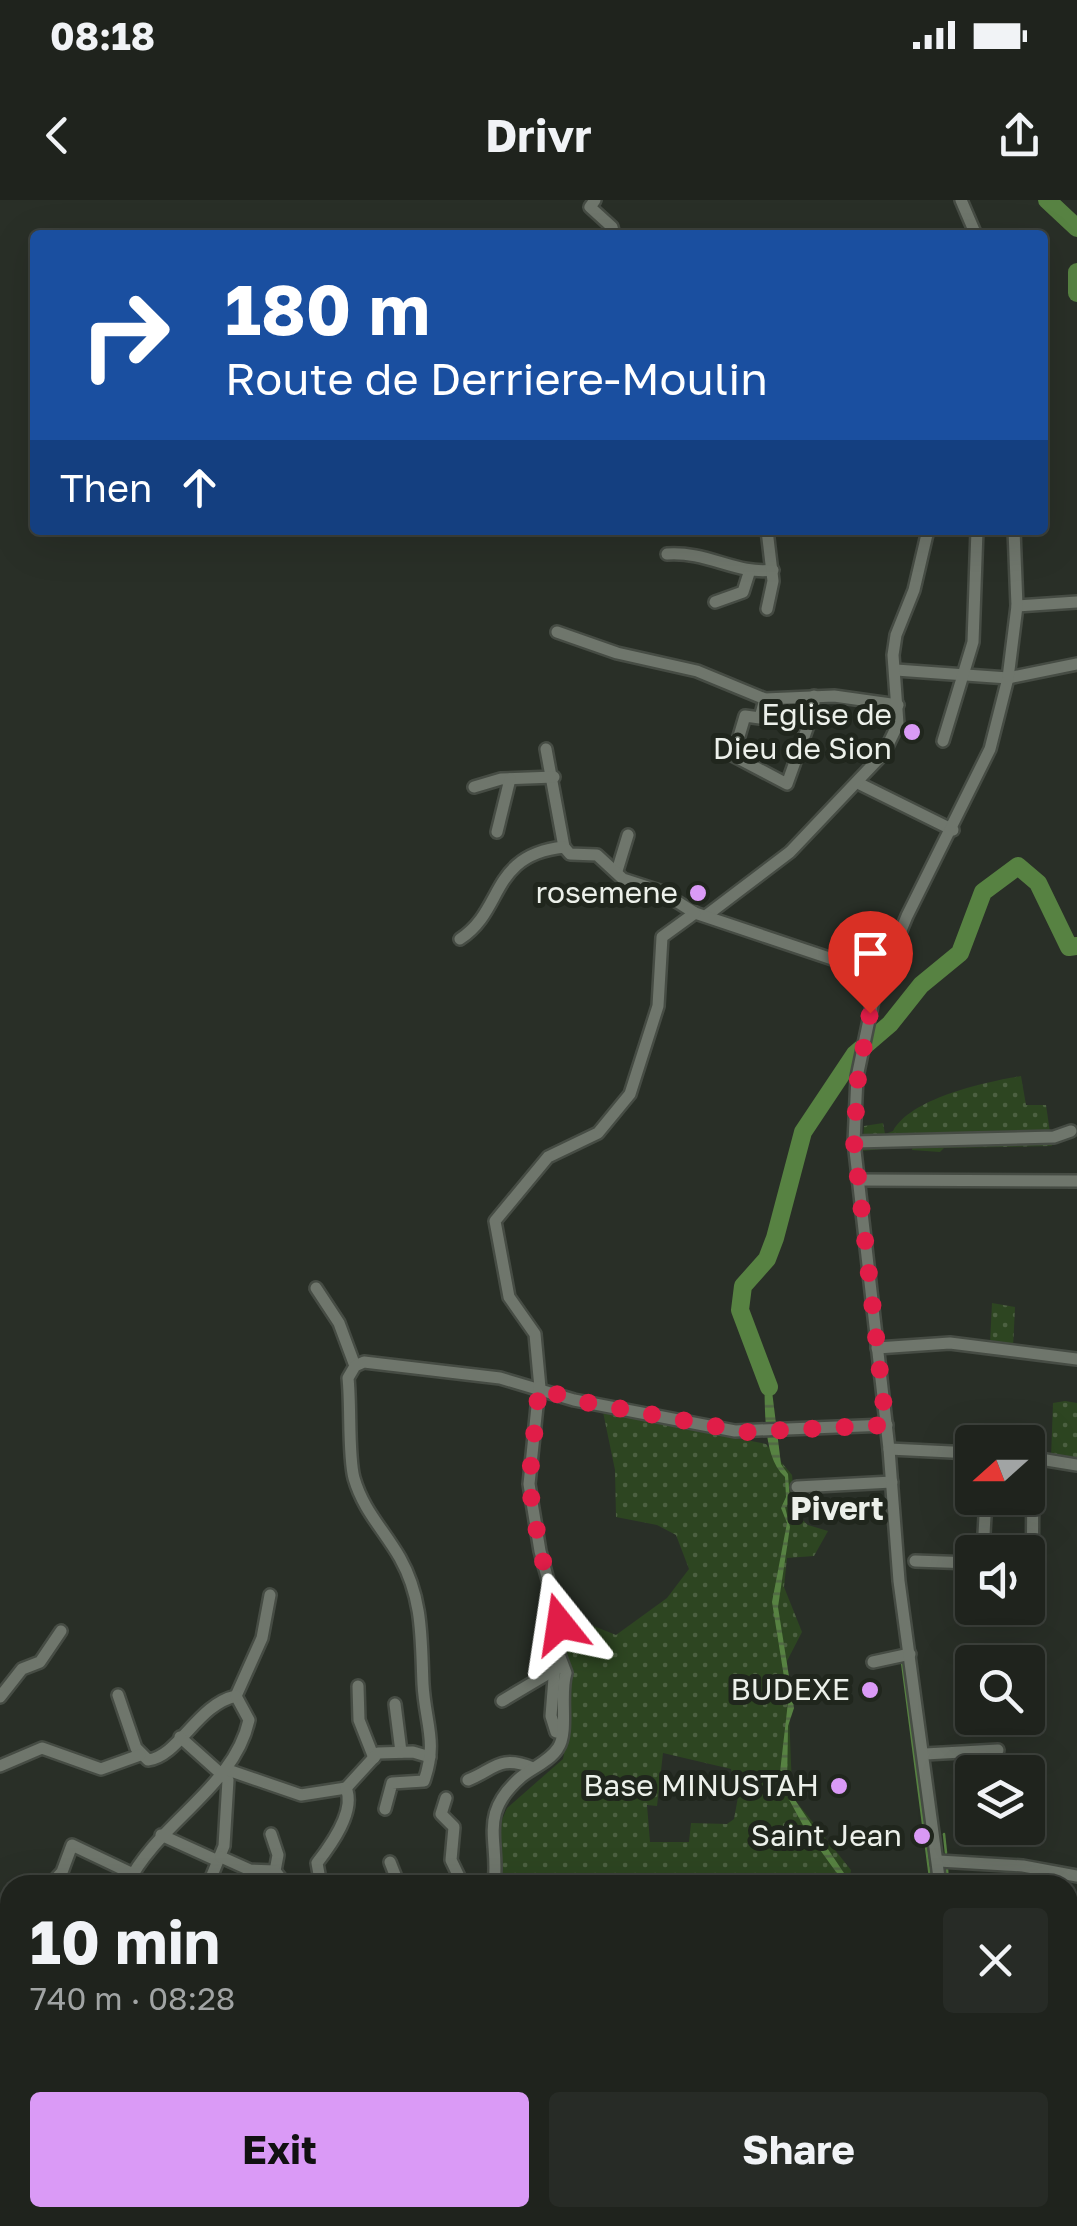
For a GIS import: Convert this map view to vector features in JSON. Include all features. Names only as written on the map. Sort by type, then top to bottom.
[{"type":"street","points":[[595,200],[590,207],[610,230]]},
{"type":"street","points":[[961,200],[974,230]]},
{"type":"street","points":[[767,609],[773,570],[769,535]]},
{"type":"street","points":[[560,1747],[551,1716],[559,1620],[540,1550],[529,1484],[540,1388],[536,1334],[509,1297],[496,1221],[548,1157],[598,1133],[630,1094],[658,1006],[662,937],[790,852],[858,783],[893,737],[898,705],[893,656],[896,635],[914,590],[927,535]]},
{"type":"street","points":[[943,741],[973,642],[977,535]]},
{"type":"street","points":[[939,1875],[910,1654],[854,1142],[858,1078],[874,996],[907,916],[990,749],[1008,678],[1017,606],[1014,535]]},
{"type":"street","points":[[667,554],[692,552],[721,559],[749,574],[773,570]]},
{"type":"street","points":[[714,602],[742,592],[749,574]]},
{"type":"street","points":[[1017,606],[1077,602]]},
{"type":"street","points":[[557,632],[616,654],[697,671],[765,699],[814,696],[898,705]]},
{"type":"street","points":[[896,670],[1008,678],[1077,664]]},
{"type":"street","points":[[765,699],[760,718],[745,716],[735,749],[787,784],[814,709],[814,696]]},
{"type":"street","points":[[546,749],[564,847],[570,854],[598,854],[622,878],[672,897],[701,914],[805,954],[882,976]]},
{"type":"street","points":[[474,787],[510,779],[554,776]]},
{"type":"street","points":[[497,832],[510,779]]},
{"type":"street","points":[[858,783],[953,830]]},
{"type":"street","points":[[617,871],[628,835]]},
{"type":"street","points":[[460,939],[477,922],[498,884],[532,853],[564,847]]},
{"type":"street","points":[[854,1142],[1054,1137],[1071,1132]]},
{"type":"street","points":[[858,1180],[1077,1180]]},
{"type":"street","points":[[316,1288],[339,1323],[354,1366]]},
{"type":"street","points":[[877,1348],[950,1344],[1077,1359]]},
{"type":"street","points":[[385,1809],[392,1783],[424,1781],[432,1727],[423,1680],[420,1606],[400,1558],[372,1518],[353,1475],[348,1378],[354,1366],[364,1362],[450,1369],[540,1388],[574,1400],[754,1432],[886,1425]]},
{"type":"street","points":[[890,1449],[955,1452]]},
{"type":"street","points":[[1045,1460],[1077,1465]]},
{"type":"street","points":[[797,1488],[892,1482]]},
{"type":"street","points":[[915,1561],[955,1563]]},
{"type":"street","points":[[0,1766],[42,1748],[101,1769],[140,1755],[155,1759],[211,1707],[236,1696],[262,1638],[270,1595]]},
{"type":"street","points":[[0,1697],[22,1669],[40,1662],[61,1631]]},
{"type":"street","points":[[557,1649],[566,1673],[560,1686],[560,1747]]},
{"type":"street","points":[[874,1662],[910,1654]]},
{"type":"street","points":[[502,1701],[545,1678],[556,1666]]},
{"type":"street","points":[[358,1686],[359,1720],[374,1758]]},
{"type":"street","points":[[118,1695],[140,1755]]},
{"type":"street","points":[[133,1875],[161,1835],[226,1771],[249,1720],[236,1696]]},
{"type":"street","points":[[395,1704],[401,1752]]},
{"type":"street","points":[[180,1736],[196,1755],[226,1771],[301,1796],[346,1788],[378,1753],[430,1757]]},
{"type":"street","points":[[493,1875],[490,1826],[502,1800],[560,1747]]},
{"type":"street","points":[[926,1754],[998,1750]]},
{"type":"street","points":[[468,1780],[492,1765],[513,1762],[533,1768]]},
{"type":"street","points":[[212,1875],[219,1859],[229,1784],[226,1771]]},
{"type":"street","points":[[320,1875],[318,1863],[349,1804],[346,1788]]},
{"type":"street","points":[[446,1798],[441,1814],[454,1827],[451,1860],[458,1875]]},
{"type":"street","points":[[271,1834],[278,1855],[275,1871],[278,1875]]},
{"type":"street","points":[[161,1835],[250,1870],[275,1871]]},
{"type":"street","points":[[59,1875],[72,1845],[123,1875]]},
{"type":"street","points":[[938,1860],[1022,1866],[1072,1875]]},
{"type":"street","points":[[390,1862],[395,1875]]},
{"type":"shaded area","points":[[1021,1076],[1026,1105],[1046,1105],[1052,1146],[944,1148],[940,1152],[912,1150],[914,1141],[909,1140],[902,1147],[862,1151],[864,1126],[883,1123],[885,1134],[932,1101],[969,1087]]},
{"type":"shaded area","points":[[992,1303],[1015,1307],[1013,1348],[990,1343]]},
{"type":"shaded area","points":[[764,1365],[771,1383],[790,1503],[785,1507],[790,1527],[778,1607],[794,1708],[788,1726],[787,1788],[845,1875],[836,1872],[805,1829],[779,1781],[788,1702],[772,1602],[787,1523],[781,1508],[786,1497],[785,1477],[771,1455]]},
{"type":"shaded area","points":[[1053,1403],[1077,1403],[1077,1463],[1051,1458]]},
{"type":"shaded area","points":[[603,1412],[766,1444],[792,1475],[796,1514],[808,1525],[828,1531],[814,1556],[787,1558],[784,1587],[802,1632],[787,1661],[792,1788],[795,1800],[851,1870],[850,1875],[498,1875],[498,1829],[507,1808],[563,1759],[568,1733],[560,1647],[566,1624],[591,1625],[616,1635],[667,1598],[689,1569],[676,1535],[657,1525],[616,1517],[615,1470]],"holes":[[[663,1753],[731,1769],[738,1797],[734,1819],[727,1824],[691,1823],[689,1842],[650,1842],[647,1805],[657,1806]]]},
{"type":"waterway","points":[[1047,200],[1077,228]]},
{"type":"waterway","points":[[1077,272],[1077,293]]},
{"type":"waterway","points":[[769,1387],[740,1310],[743,1286],[767,1259],[803,1132],[855,1054],[890,1024],[921,985],[960,953],[983,892],[1018,866],[1038,883],[1069,947],[1077,946]]},
{"type":"waterway","points":[[902,1662],[930,1875]]},
{"type":"waterway","points":[[944,1834],[946,1853]]},
{"type":"waterway","points":[[947,1868],[947,1875]]},
{"type":"place","name":"Eglise de Dieu de Sion","points":[[912,732]]},
{"type":"place","name":"rosemene","points":[[698,893]]},
{"type":"place","name":"BUDEXE","points":[[870,1690]]},
{"type":"place","name":"Base MINUSTAH","points":[[839,1786]]},
{"type":"place","name":"Saint Jean","points":[[922,1836]]},
{"type":"district","name":"Pivert","points":[[837,1509]]},
{"type":"route","points":[[560,1624],[540,1550],[529,1484],[539,1388],[574,1400],[746,1432],[886,1425],[854,1142],[858,1078],[870,1013]]}]
